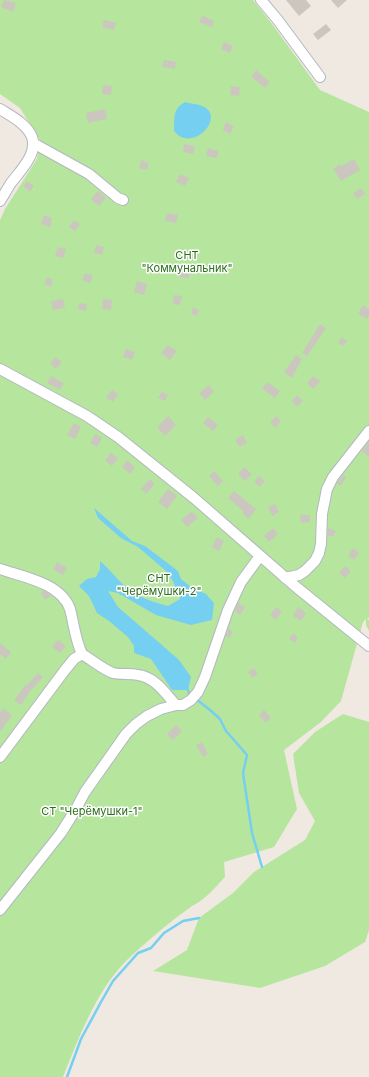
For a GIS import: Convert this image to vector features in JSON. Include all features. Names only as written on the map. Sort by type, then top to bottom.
[{"type":"street","points":[[261,0],[320,77]]},
{"type":"street","points":[[0,108],[26,128],[32,136],[33,142],[30,156],[0,201]]},
{"type":"street","points":[[33,142],[89,174],[118,198],[123,200]]},
{"type":"street","points":[[0,369],[87,416],[118,437],[194,498],[285,578],[369,646]]},
{"type":"street","points":[[285,578],[299,576],[315,561],[322,544],[322,514],[327,489],[333,477],[369,431]]},
{"type":"street","points":[[0,910],[61,832],[85,792],[126,734],[147,716],[160,709],[183,705],[191,700],[198,692],[205,677],[228,610],[241,582],[260,556]]},
{"type":"street","points":[[0,569],[52,587],[61,594],[70,609],[78,644],[82,654],[103,668],[114,673],[139,675],[153,681],[160,686],[176,705]]},
{"type":"street","points":[[0,757],[65,670],[74,659],[82,654]]},
{"type":"green space","points":[[0,0],[253,0],[320,90],[369,112],[369,617],[367,619],[369,620],[369,631],[366,625],[366,619],[363,622],[341,701],[321,722],[284,750],[297,809],[274,847],[224,862],[225,877],[212,891],[164,927],[127,960],[106,985],[89,1015],[63,1077],[0,1077],[0,220],[5,209],[37,159],[40,140],[20,108],[0,94]]},
{"type":"green space","points":[[343,714],[369,722],[369,930],[365,942],[325,966],[260,988],[153,971],[187,950],[199,918],[233,893],[254,872],[305,840],[315,821],[299,793],[293,754],[315,732]]},
{"type":"water","points":[[185,102],[204,107],[210,113],[211,120],[208,126],[197,137],[181,137],[174,131],[174,118],[176,111]]},
{"type":"water","points":[[94,508],[132,541],[145,546],[178,571],[181,579],[192,588],[206,594],[214,603],[212,620],[191,625],[156,615],[118,593],[108,591],[118,607],[179,660],[191,677],[188,690],[172,690],[151,659],[134,653],[134,646],[128,637],[97,613],[89,596],[79,586],[87,579],[96,577],[100,569],[100,561],[123,585],[142,597],[168,606],[180,599],[173,581],[165,570],[138,547],[121,538],[98,518]]},
{"type":"building","points":[[4,0],[16,3],[13,12],[1,7]]},
{"type":"building","points":[[286,0],[306,0],[311,6],[299,16]]},
{"type":"building","points":[[331,0],[347,0],[338,8]]},
{"type":"building","points":[[202,15],[214,21],[212,27],[199,22]]},
{"type":"building","points":[[104,20],[116,23],[114,30],[102,27]]},
{"type":"building","points":[[326,24],[331,30],[318,40],[313,34]]},
{"type":"building","points":[[224,42],[233,46],[230,53],[221,49]]},
{"type":"building","points":[[164,60],[176,62],[175,69],[162,67]]},
{"type":"building","points":[[256,70],[270,82],[265,88],[252,77]]},
{"type":"building","points":[[103,85],[112,86],[111,95],[102,94]]},
{"type":"building","points":[[231,86],[240,87],[239,96],[230,95]]},
{"type":"building","points":[[105,109],[107,119],[88,123],[86,113]]},
{"type":"building","points":[[226,122],[234,126],[230,134],[223,130]]},
{"type":"building","points":[[184,144],[195,146],[193,154],[183,152]]},
{"type":"building","points":[[208,148],[219,151],[217,158],[206,156]]},
{"type":"building","points":[[354,159],[360,170],[341,181],[333,169],[340,164],[341,166]]},
{"type":"building","points":[[141,160],[149,163],[147,170],[139,168]]},
{"type":"building","points":[[180,174],[189,178],[185,186],[176,182]]},
{"type":"building","points":[[27,181],[34,186],[30,192],[23,186]]},
{"type":"building","points":[[361,188],[365,194],[357,199],[353,193]]},
{"type":"building","points":[[98,191],[106,198],[99,206],[91,199]]},
{"type":"building","points":[[167,213],[178,215],[176,223],[165,221]]},
{"type":"building","points":[[44,215],[52,218],[50,227],[41,224]]},
{"type":"building","points":[[74,220],[80,224],[75,231],[69,227]]},
{"type":"building","points":[[96,245],[104,247],[102,255],[94,253]]},
{"type":"building","points":[[58,247],[66,249],[63,258],[55,256]]},
{"type":"building","points":[[180,268],[190,269],[189,278],[179,277]]},
{"type":"building","points":[[85,273],[93,276],[90,283],[82,280]]},
{"type":"building","points":[[47,277],[53,280],[51,287],[44,284]]},
{"type":"building","points":[[137,281],[147,284],[144,295],[134,292]]},
{"type":"building","points":[[174,295],[182,296],[180,305],[173,304]]},
{"type":"building","points":[[63,299],[65,308],[53,310],[51,301]]},
{"type":"building","points":[[103,299],[112,300],[111,310],[102,309]]},
{"type":"building","points":[[79,303],[87,304],[86,311],[78,309]]},
{"type":"building","points":[[363,305],[369,309],[367,319],[358,314]]},
{"type":"building","points":[[193,307],[199,310],[197,316],[191,314]]},
{"type":"building","points":[[320,324],[326,328],[307,356],[302,353]]},
{"type":"building","points":[[342,337],[347,341],[344,346],[338,343]]},
{"type":"building","points":[[168,345],[177,351],[170,360],[161,353]]},
{"type":"building","points":[[126,349],[135,352],[132,360],[123,357]]},
{"type":"building","points":[[296,355],[302,359],[292,378],[284,372]]},
{"type":"building","points":[[55,357],[62,362],[56,369],[50,364]]},
{"type":"building","points":[[51,376],[64,383],[60,390],[47,383]]},
{"type":"building","points":[[313,376],[320,381],[314,389],[307,383]]},
{"type":"building","points":[[267,382],[280,391],[275,398],[262,389]]},
{"type":"building","points":[[209,385],[214,392],[205,400],[199,393]]},
{"type":"building","points":[[112,390],[118,394],[113,402],[106,397]]},
{"type":"building","points":[[162,392],[168,395],[165,401],[158,398]]},
{"type":"building","points":[[297,395],[303,401],[297,407],[292,401]]},
{"type":"building","points":[[168,416],[176,425],[165,436],[157,427]]},
{"type":"building","points":[[276,416],[281,421],[275,428],[270,422]]},
{"type":"building","points":[[208,417],[218,425],[213,431],[203,423]]},
{"type":"building","points":[[74,423],[81,427],[75,439],[67,435]]},
{"type":"building","points":[[95,434],[102,438],[97,447],[90,443]]},
{"type":"building","points":[[243,435],[247,443],[240,447],[235,440]]},
{"type":"building","points":[[369,442],[369,457],[362,451]]},
{"type":"building","points":[[111,453],[118,458],[112,466],[105,460]]},
{"type":"building","points":[[127,460],[135,467],[130,474],[122,467]]},
{"type":"building","points":[[244,467],[252,474],[245,481],[238,474]]},
{"type":"building","points":[[214,471],[223,481],[218,486],[209,476]]},
{"type":"building","points":[[343,475],[346,477],[341,486],[337,484]]},
{"type":"building","points":[[259,476],[265,481],[260,487],[254,482]]},
{"type":"building","points":[[150,479],[155,484],[146,494],[141,489]]},
{"type":"building","points":[[168,489],[177,496],[167,509],[158,502]]},
{"type":"building","points":[[234,491],[256,509],[249,519],[243,514],[244,512],[228,498]]},
{"type":"building","points":[[275,504],[279,512],[272,516],[268,507]]},
{"type":"building","points":[[192,511],[198,518],[187,527],[181,520]]},
{"type":"building","points":[[300,515],[310,515],[310,522],[301,523]]},
{"type":"building","points":[[273,528],[278,534],[269,542],[264,536]]},
{"type":"building","points":[[328,528],[336,531],[333,537],[328,535]]},
{"type":"building","points":[[217,537],[224,541],[219,551],[212,547]]},
{"type":"building","points":[[353,548],[359,553],[354,560],[348,556]]},
{"type":"building","points":[[57,562],[67,568],[63,575],[53,569]]},
{"type":"building","points":[[345,566],[351,571],[345,578],[339,573]]},
{"type":"building","points":[[43,591],[51,596],[45,600],[41,593]]},
{"type":"building","points":[[238,603],[245,607],[240,615],[235,611]]},
{"type":"building","points":[[276,607],[282,611],[276,620],[270,615]]},
{"type":"building","points":[[298,607],[306,613],[301,621],[293,616]]},
{"type":"building","points":[[229,628],[233,633],[229,638],[226,636]]},
{"type":"building","points":[[293,634],[298,637],[295,643],[289,639]]},
{"type":"building","points":[[58,640],[66,646],[60,653],[52,647]]},
{"type":"building","points":[[0,643],[11,652],[6,659],[0,654]]},
{"type":"building","points":[[254,668],[258,674],[252,678],[248,672]]},
{"type":"building","points":[[38,673],[43,677],[31,690],[21,705],[14,700],[25,685],[26,686]]},
{"type":"building","points":[[3,708],[12,715],[0,732],[0,713]]},
{"type":"building","points":[[264,710],[271,718],[266,723],[259,715]]},
{"type":"building","points":[[176,725],[182,731],[173,740],[167,734]]},
{"type":"building","points":[[202,742],[208,754],[203,757],[196,745]]},
{"type":"waterway","points":[[188,690],[189,694],[192,696]]},
{"type":"waterway","points":[[196,699],[220,719],[226,731],[247,755],[243,773],[252,833],[262,867]]},
{"type":"waterway","points":[[67,1077],[81,1039],[113,981],[138,953],[151,948],[164,933],[183,921],[199,918]]},
{"type":"park label","name":"СНТ \"Коммунальник\"","points":[[187,261]]},
{"type":"park label","name":"СНТ \"Черёмушки-2\"","points":[[159,584]]},
{"type":"park label","name":"СТ \"Черёмушки-1\"","points":[[92,811]]}]
